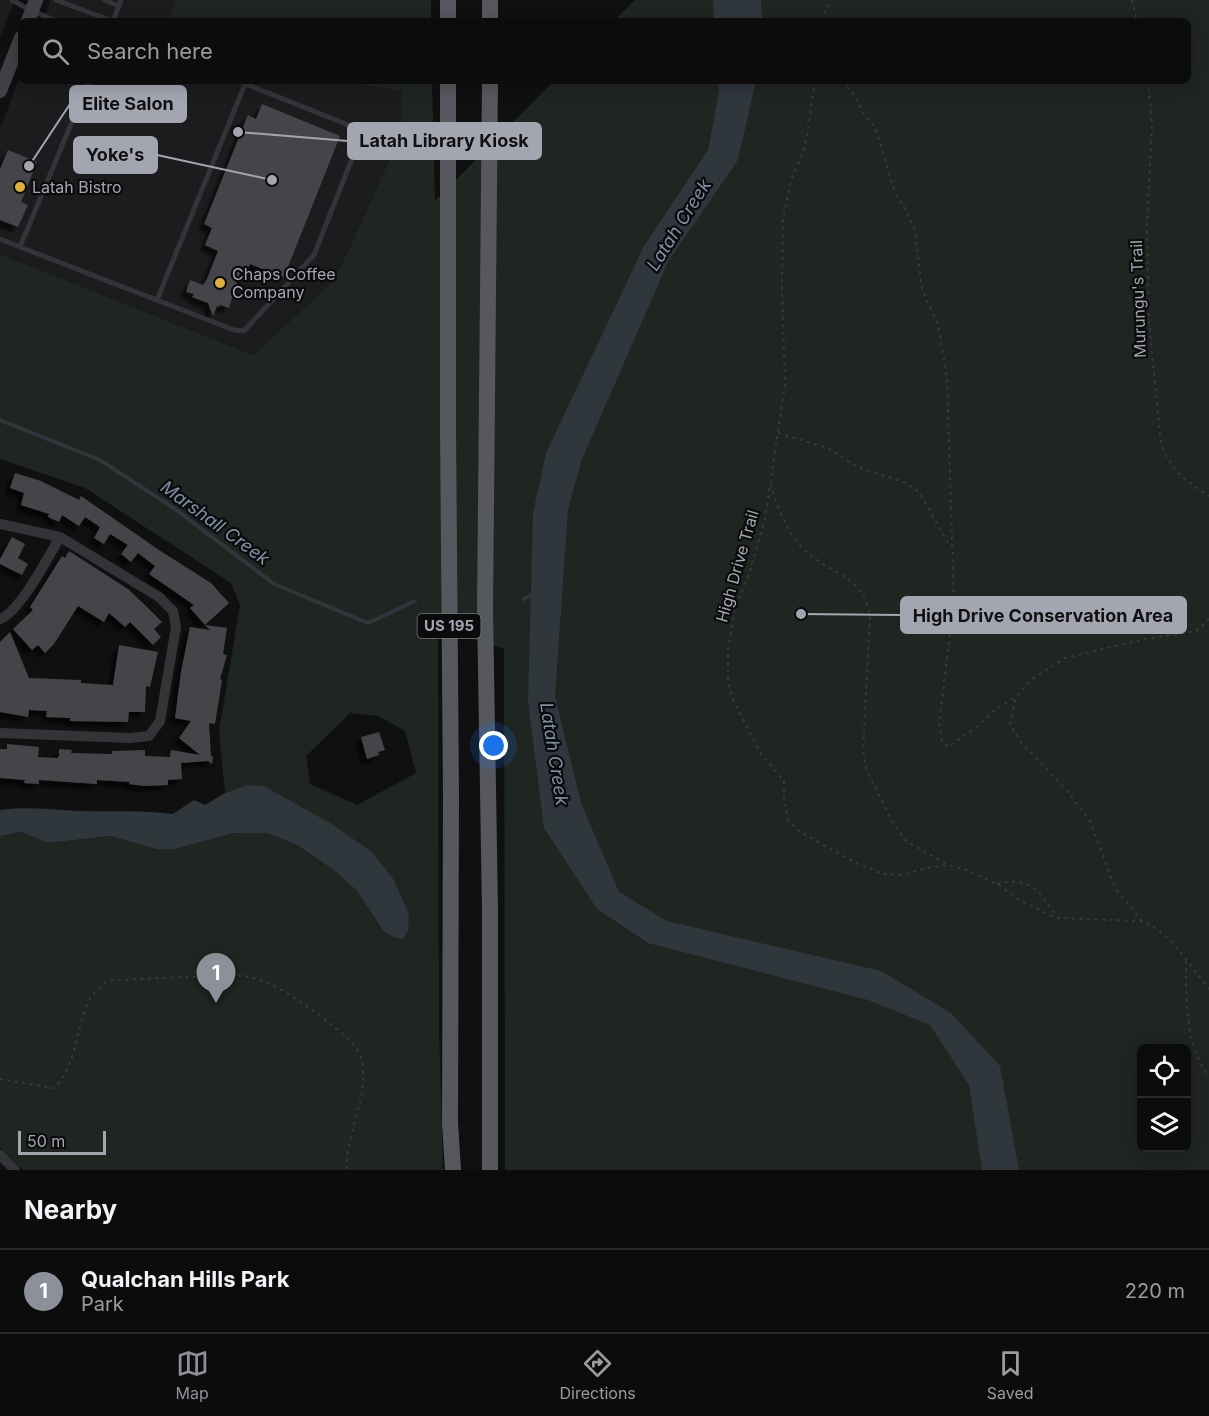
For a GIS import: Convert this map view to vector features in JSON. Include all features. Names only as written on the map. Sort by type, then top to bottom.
[{"type":"highway","points":[[448,0],[448,18]]},
{"type":"highway","points":[[490,0],[490,18]]},
{"type":"highway","name":"US 195","points":[[448,84],[450,1123],[453,1170]]},
{"type":"highway","name":"US 195","points":[[490,84],[485,597],[490,911],[490,1170]]},
{"type":"main road","points":[[0,91],[18,46]]},
{"type":"street","points":[[0,524],[60,537],[159,597],[173,611],[176,627],[160,721],[148,736],[130,738],[0,733]]},
{"type":"street","points":[[0,620],[6,617],[28,591],[60,537]]},
{"type":"street","points":[[0,1155],[15,1170]]},
{"type":"lane","points":[[12,0],[50,18]]},
{"type":"lane","points":[[56,0],[104,18]]},
{"type":"lane","points":[[104,0],[120,3],[113,18]]},
{"type":"lane","points":[[20,247],[88,84]]},
{"type":"lane","points":[[0,239],[234,330],[244,332],[314,255],[357,146],[357,135],[351,126],[245,84],[157,300]]},
{"type":"path","points":[[822,18],[830,0]]},
{"type":"path","points":[[1132,0],[1136,18]]},
{"type":"path","name":"High Drive Trail","points":[[815,84],[807,136],[791,180],[783,219],[784,384],[765,519],[749,574],[735,608],[728,650],[728,681],[734,700],[761,754],[784,782],[784,803],[789,821],[799,831],[830,849],[883,874],[903,876],[927,868],[948,866],[968,870],[1057,918],[1142,921]]},
{"type":"path","points":[[845,84],[856,97],[864,115],[875,127],[894,193],[908,213],[915,231],[922,290],[938,324],[947,378],[954,602],[939,723],[942,741],[948,747],[978,726],[996,709],[1016,697],[1031,680],[1065,658],[1145,639],[1196,631],[1209,619]]},
{"type":"path","name":"Murungu's Trail","points":[[1148,84],[1152,125],[1147,225],[1149,322],[1161,444],[1167,460],[1179,476],[1209,496]]},
{"type":"path","points":[[778,433],[828,448],[857,467],[904,482],[920,492],[953,551]]},
{"type":"path","points":[[771,482],[775,501],[799,544],[820,562],[847,577],[860,590],[868,603],[870,616],[863,750],[866,769],[893,823],[906,841],[948,866]]},
{"type":"path","points":[[1016,697],[1010,724],[1020,741],[1068,792],[1090,821],[1115,888],[1142,921],[1154,926],[1162,933],[1209,989]]},
{"type":"path","points":[[997,884],[1009,881],[1024,882],[1036,889],[1048,902],[1057,918]]},
{"type":"path","points":[[1186,961],[1186,1006],[1200,1066],[1209,1077]]},
{"type":"path","points":[[0,1079],[54,1088],[62,1080],[68,1067],[88,1003],[107,981],[217,975],[249,977],[282,991],[317,1014],[356,1047],[362,1060],[364,1082],[347,1148],[348,1170]]},
{"type":"shaded area","points":[[0,0],[15,0],[0,37]]},
{"type":"shaded area","points":[[51,0],[176,0],[170,18],[43,18]]},
{"type":"shaded area","points":[[176,0],[431,0],[431,18],[170,18]]},
{"type":"shaded area","points":[[635,0],[1209,0],[1209,1170],[505,1170],[504,649],[438,628],[439,1026],[443,1170],[23,1170],[0,1148],[0,836],[21,832],[48,843],[110,836],[156,849],[175,849],[234,833],[267,833],[297,845],[335,871],[357,891],[384,932],[395,938],[403,939],[408,931],[247,785],[225,793],[219,731],[240,605],[231,583],[85,488],[0,459],[0,254],[254,355],[335,279],[400,137],[402,91],[356,84],[432,84],[435,201],[551,84],[1191,84],[1191,18],[617,18]],"holes":[[[350,713],[378,716],[405,731],[416,773],[357,805],[310,784],[306,756]]]},
{"type":"shaded area","points":[[18,82],[18,84],[356,84],[403,91],[400,137],[335,279],[255,355],[0,254],[0,129]]},
{"type":"water","points":[[713,0],[761,0],[762,18],[714,18]]},
{"type":"water","name":"Latah Creek","points":[[718,84],[755,84],[738,160],[669,260],[582,459],[568,510],[555,696],[581,803],[619,892],[667,921],[881,971],[951,1013],[1000,1066],[1019,1170],[982,1170],[969,1085],[930,1025],[868,1000],[648,943],[597,909],[544,828],[528,701],[533,513],[546,453],[644,246],[708,150],[719,92]]},
{"type":"water","points":[[247,785],[264,786],[330,823],[372,852],[394,880],[409,914],[408,931],[403,939],[395,938],[384,932],[357,891],[335,871],[297,845],[267,833],[234,833],[175,849],[156,849],[110,836],[48,843],[21,832],[0,836],[0,810],[30,808],[173,814],[194,800],[205,805],[225,793]]},
{"type":"building","points":[[262,104],[340,136],[284,277],[250,264],[243,281],[238,279],[229,308],[217,306],[213,316],[208,303],[186,292],[190,280],[203,285],[207,279],[218,251],[205,245],[212,228],[204,224],[248,115],[256,119]]},
{"type":"building","points":[[8,150],[37,162],[21,202],[28,205],[18,227],[0,220],[0,169]]},
{"type":"building","points":[[15,473],[41,481],[79,500],[81,496],[211,583],[229,603],[205,625],[190,608],[194,605],[149,574],[155,566],[138,553],[131,562],[121,554],[128,545],[110,534],[104,544],[94,538],[100,527],[85,517],[79,526],[62,515],[59,522],[48,517],[49,514],[21,505],[24,493],[10,488]]},
{"type":"building","points":[[12,537],[25,544],[18,558],[28,564],[22,575],[0,564],[0,559]]},
{"type":"building","points":[[69,551],[128,589],[162,622],[154,629],[161,637],[153,645],[130,622],[125,627],[109,613],[104,622],[78,606],[54,644],[45,653],[38,645],[32,650],[13,629],[33,610],[30,607],[62,556],[65,558]]},
{"type":"building","points":[[205,625],[227,628],[223,654],[227,655],[220,679],[222,680],[215,724],[209,723],[212,764],[208,761],[181,763],[182,779],[168,780],[168,785],[144,786],[129,784],[130,782],[97,780],[97,784],[39,780],[39,784],[24,783],[25,780],[0,778],[0,749],[7,749],[7,744],[39,747],[38,757],[57,758],[59,749],[72,750],[71,753],[112,754],[112,751],[145,750],[145,756],[170,757],[171,750],[200,755],[179,738],[191,721],[175,718],[190,627],[210,630]]},
{"type":"building","points":[[10,632],[29,678],[81,680],[81,683],[113,685],[119,645],[158,652],[150,687],[146,686],[145,712],[129,712],[128,722],[70,721],[70,718],[46,717],[47,711],[29,710],[28,717],[0,712],[0,642]]},
{"type":"building","points":[[379,732],[385,750],[367,759],[361,737]]},
{"type":"waterway","name":"Marshall Creek","points":[[0,420],[100,460],[175,509],[274,584],[368,623],[415,601]]},
{"type":"waterway","name":"Marshall Creek","points":[[524,599],[534,594]]},
{"type":"place","name":"Latah Library Kiosk","points":[[238,132]]},
{"type":"place","name":"Elite Salon","points":[[29,166]]},
{"type":"place","name":"Yoke's","points":[[272,180]]},
{"type":"place","name":"Latah Bistro","points":[[20,187]]},
{"type":"place","name":"Chaps Coffee Company","points":[[220,283]]},
{"type":"place","name":"High Drive Conservation Area","points":[[801,614]]},
{"type":"place","name":"Qualchan Hills Park","points":[[216,1003]]}]
